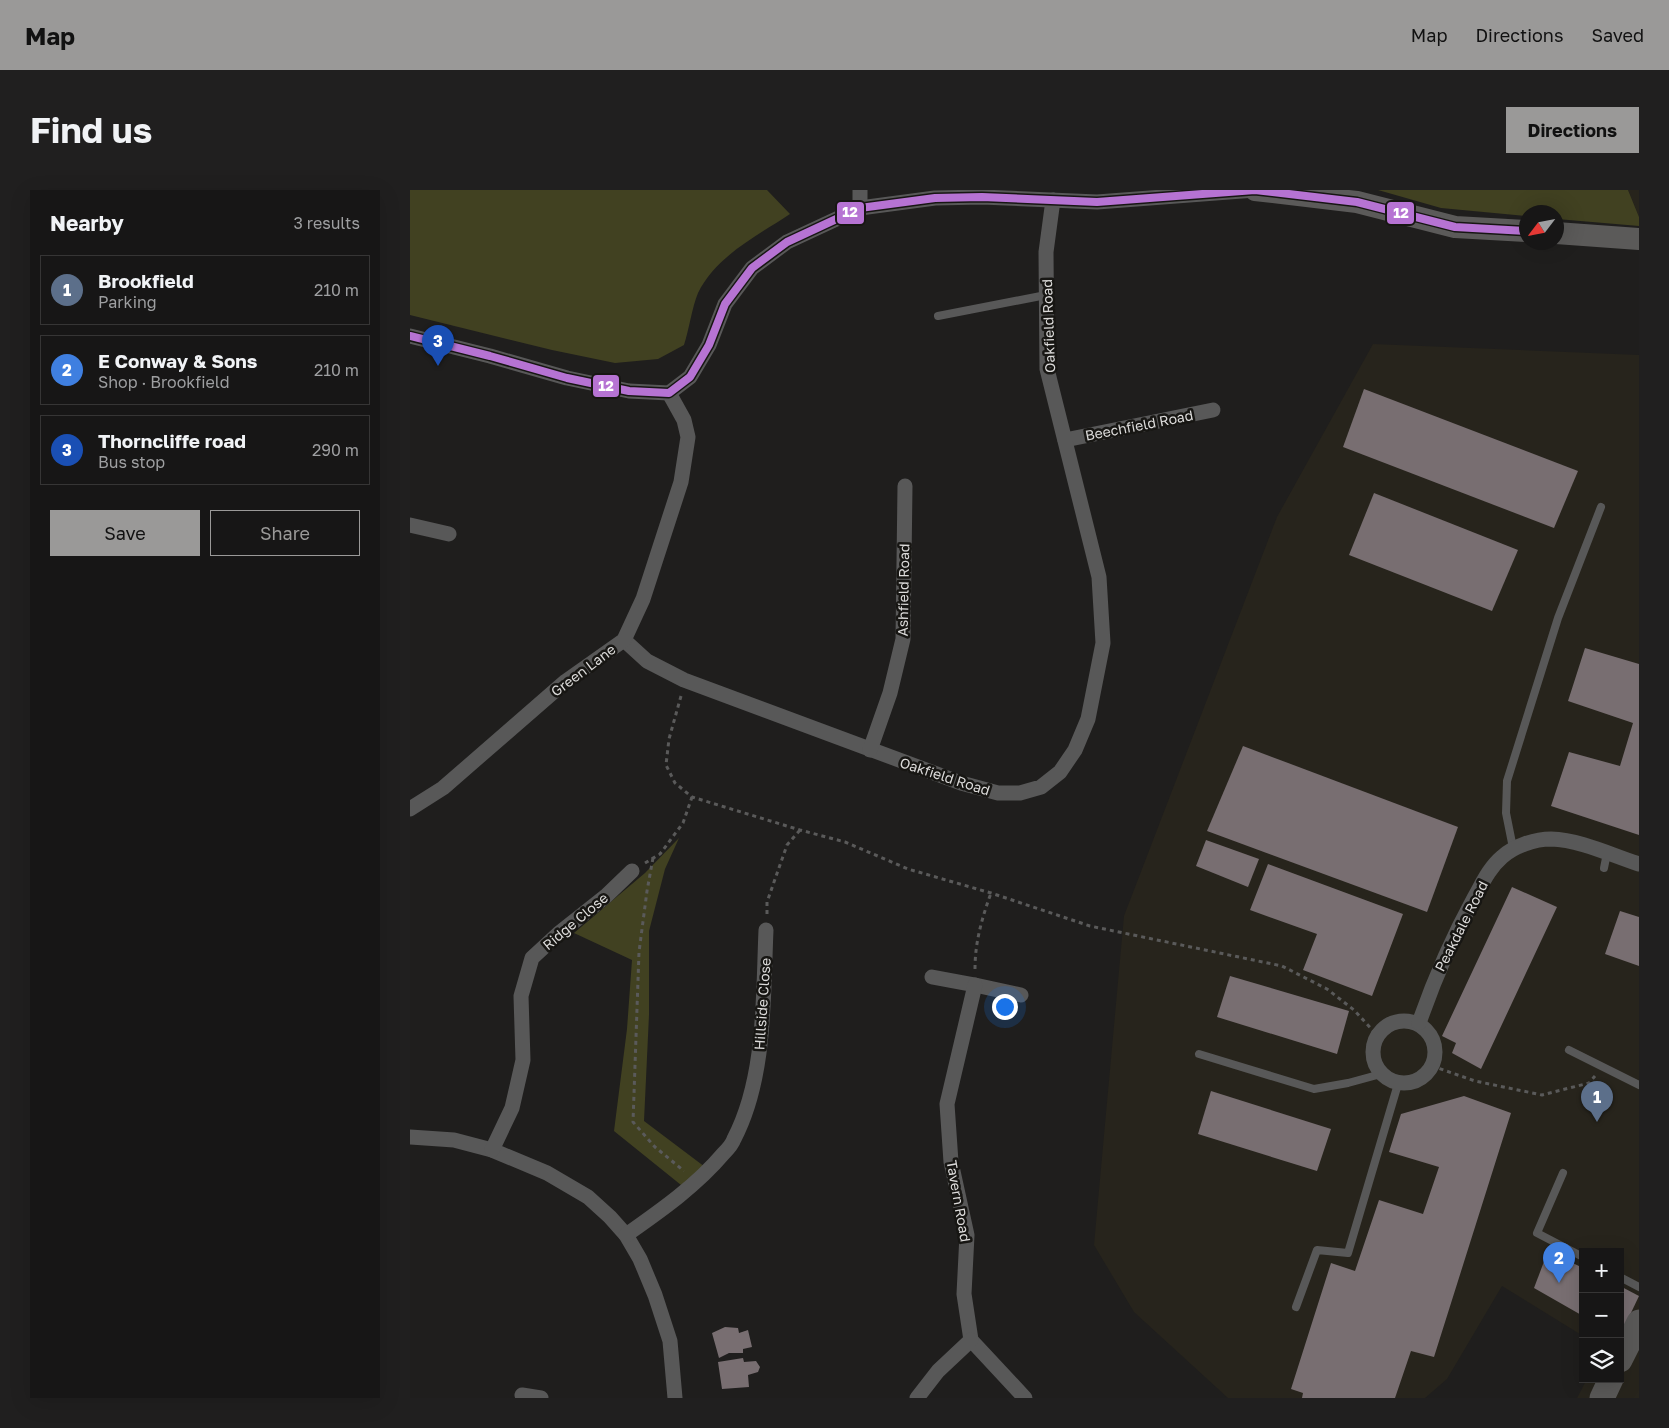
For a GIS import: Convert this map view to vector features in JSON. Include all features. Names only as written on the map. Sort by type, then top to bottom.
[{"type":"main road","points":[[1624,1352],[1639,1322]]},
{"type":"main road","points":[[1602,1398],[1609,1383]]},
{"type":"street","points":[[860,190],[860,208]]},
{"type":"street","points":[[410,336],[567,378],[629,392],[669,393],[690,377],[709,345],[725,304],[752,268],[787,242],[860,208],[935,198],[982,194],[1097,202],[1255,190],[1357,202],[1455,226],[1519,231]]},
{"type":"street","name":"Oakfield Road","points":[[624,640],[647,661],[684,680],[961,783],[998,793],[1020,792],[1041,787],[1060,772],[1075,750],[1088,719],[1103,643],[1100,577],[1047,369],[1046,252],[1053,200]]},
{"type":"street","points":[[1564,234],[1639,239]]},
{"type":"street","name":"Green Lane","points":[[410,809],[443,788],[566,681],[624,640],[643,599],[681,482],[688,437],[684,420],[669,393]]},
{"type":"street","name":"Beechfield Road","points":[[1065,440],[1213,410]]},
{"type":"street","name":"Ashfield Road","points":[[870,750],[890,693],[903,639],[905,486]]},
{"type":"street","points":[[410,525],[449,534]]},
{"type":"street","name":"Peakdale Road","points":[[1418,1024],[1435,978],[1468,910],[1486,877],[1501,857],[1513,848],[1531,842],[1551,839],[1585,845],[1606,860],[1639,864]]},
{"type":"street","name":"Ridge Close","points":[[492,1150],[512,1108],[523,1060],[521,996],[532,958],[632,872]]},
{"type":"street","name":"Hillside Close","points":[[626,1235],[653,1216],[709,1170],[734,1141],[750,1101],[762,1040],[766,930]]},
{"type":"street","points":[[932,977],[975,984],[1021,995]]},
{"type":"street","name":"Tavern Road","points":[[972,1340],[964,1294],[968,1235],[951,1162],[948,1104],[975,984]]},
{"type":"street","points":[[1405,1020],[1418,1024],[1431,1035],[1436,1055],[1428,1075],[1413,1084],[1398,1084],[1380,1074],[1372,1056],[1377,1035],[1393,1022],[1405,1020]]},
{"type":"street","points":[[410,1137],[454,1140],[492,1150],[547,1173],[588,1197],[610,1217],[626,1235],[640,1259],[655,1295],[670,1341],[674,1398]]},
{"type":"street","points":[[917,1398],[938,1371],[972,1340],[1025,1398]]},
{"type":"street","points":[[522,1395],[541,1398]]},
{"type":"lane","points":[[938,316],[1046,294]]},
{"type":"lane","points":[[1513,848],[1506,813],[1507,781],[1558,618],[1601,507]]},
{"type":"lane","points":[[1569,1050],[1639,1085]]},
{"type":"lane","points":[[1200,1054],[1314,1089],[1348,1084],[1380,1074]]},
{"type":"lane","points":[[1296,1307],[1317,1250],[1348,1253],[1398,1084]]},
{"type":"lane","points":[[1533,1242],[1563,1173]]},
{"type":"lane","points":[[1536,1233],[1579,1255]]},
{"type":"lane","points":[[1624,1279],[1639,1287]]},
{"type":"path","points":[[684,680],[669,739],[666,765],[675,783],[692,797],[845,842],[908,869],[991,893],[1090,926],[1282,966],[1328,989],[1354,1010],[1377,1035]]},
{"type":"path","points":[[632,872],[660,854],[683,823],[692,797]]},
{"type":"path","points":[[766,930],[767,902],[787,845],[800,830]]},
{"type":"path","points":[[654,858],[647,891],[639,952],[632,1122],[655,1147],[696,1181]]},
{"type":"path","points":[[975,984],[975,956],[981,922],[991,893]]},
{"type":"path","points":[[1432,1066],[1475,1081],[1542,1095],[1588,1083],[1604,1067]]},
{"type":"shaded area","points":[[410,190],[767,190],[790,214],[738,248],[715,268],[698,293],[684,345],[658,359],[615,363],[552,350],[410,315]]},
{"type":"shaded area","points":[[1378,190],[1628,190],[1639,217],[1639,226],[1564,220],[1564,205],[1519,205],[1519,215],[1441,208]]},
{"type":"shaded area","points":[[1628,190],[1639,190],[1639,217]]},
{"type":"shaded area","points":[[1373,344],[1639,355],[1639,1398],[1577,1398],[1585,1383],[1624,1383],[1624,1248],[1579,1248],[1579,1334],[1502,1286],[1447,1379],[1425,1398],[1228,1398],[1134,1312],[1094,1245],[1124,916],[1277,517]]},
{"type":"shaded area","points":[[679,838],[665,869],[649,931],[649,1015],[644,1121],[709,1170],[686,1189],[614,1131],[627,1029],[632,960],[574,933],[645,873]]},
{"type":"building","points":[[1364,389],[1578,471],[1554,528],[1343,447]]},
{"type":"building","points":[[1374,493],[1518,550],[1492,611],[1349,555]]},
{"type":"building","points":[[1585,648],[1639,664],[1639,835],[1551,806],[1569,752],[1620,766],[1633,723],[1568,701]]},
{"type":"building","points":[[1243,746],[1458,827],[1427,912],[1207,831]]},
{"type":"building","points":[[1206,840],[1259,859],[1248,887],[1196,866]]},
{"type":"building","points":[[1268,864],[1403,914],[1372,996],[1303,970],[1317,934],[1250,910]]},
{"type":"building","points":[[1512,887],[1557,907],[1481,1069],[1452,1053],[1456,1043],[1442,1036]]},
{"type":"building","points":[[1620,911],[1639,917],[1639,966],[1605,954]]},
{"type":"building","points":[[1230,976],[1349,1011],[1337,1054],[1217,1017]]},
{"type":"building","points":[[1211,1091],[1331,1129],[1317,1171],[1198,1134]]},
{"type":"building","points":[[1464,1096],[1511,1113],[1434,1357],[1411,1351],[1395,1398],[1302,1398],[1303,1393],[1291,1389],[1331,1263],[1355,1271],[1379,1200],[1423,1214],[1439,1167],[1389,1152],[1401,1114]]},
{"type":"building","points":[[1548,1251],[1579,1266],[1579,1314],[1534,1288]]},
{"type":"building","points":[[1624,1288],[1639,1296],[1624,1328]]},
{"type":"building","points":[[725,1327],[738,1328],[739,1333],[748,1330],[752,1347],[743,1349],[743,1353],[729,1353],[719,1358],[712,1333]]},
{"type":"building","points":[[743,1358],[744,1362],[756,1361],[760,1367],[758,1372],[748,1375],[749,1387],[722,1389],[718,1362]]},
{"type":"transit line","name":"12","points":[[410,336],[567,378],[629,391],[669,393],[690,377],[709,345],[725,304],[752,268],[787,242],[860,208],[935,198],[982,197],[1097,202],[1255,190],[1357,202],[1455,227],[1519,231]]},
{"type":"place","name":"Thorncliffe road","points":[[438,366]]},
{"type":"place","name":"Brookfield","points":[[1597,1122]]},
{"type":"place","name":"E Conway & Sons","points":[[1559,1283]]}]
